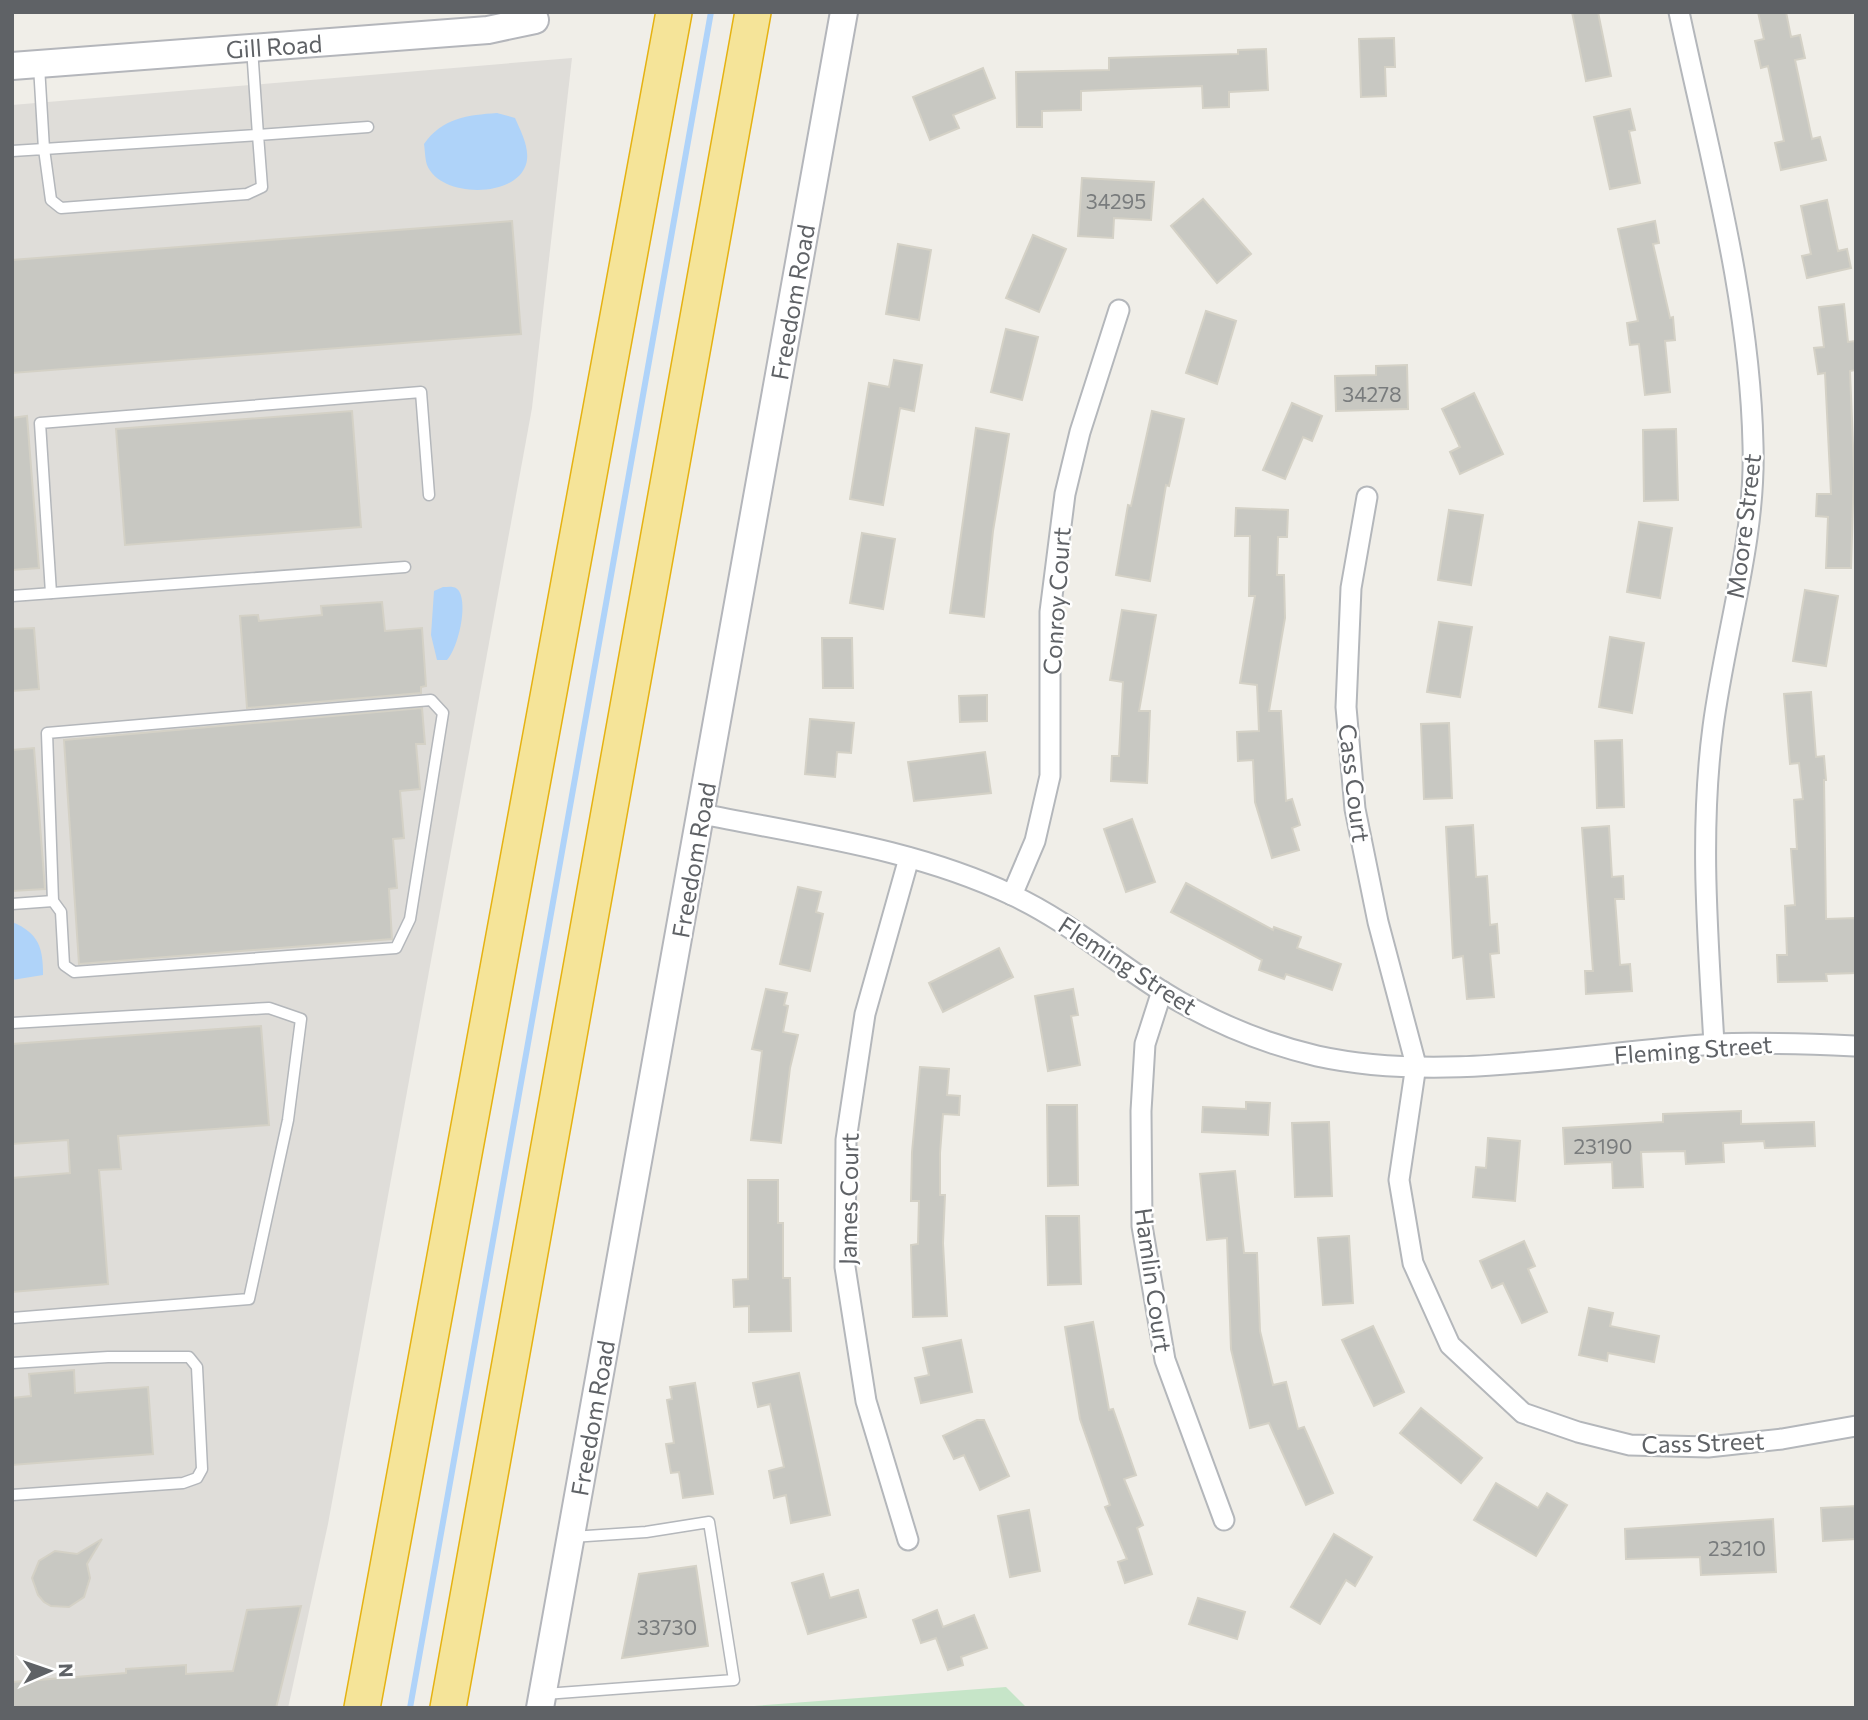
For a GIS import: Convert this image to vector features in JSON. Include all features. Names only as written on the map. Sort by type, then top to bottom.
[{"type":"highway","points":[[361,1700],[674,12]]},
{"type":"highway","points":[[448,1708],[753,12]]},
{"type":"street","name":"Freedom Road","points":[[541,1701],[844,12]]},
{"type":"street","name":"Moore Street","points":[[1679,12],[1736,283],[1750,383],[1754,447],[1745,543],[1723,664],[1704,803],[1705,892],[1714,1044]]},
{"type":"street","name":"Gill Road","points":[[12,66],[488,30],[540,16]]},
{"type":"street","name":"Conroy Court","points":[[1013,895],[1035,841],[1050,776],[1050,612],[1065,494],[1080,432],[1119,310]]},
{"type":"street","name":"Cass Court","points":[[1367,497],[1351,588],[1346,707],[1355,809],[1378,922],[1416,1065]]},
{"type":"street","name":"Fleming Street","points":[[702,814],[909,858],[961,873],[1013,895],[1055,918],[1162,991],[1268,1042],[1319,1056],[1416,1065],[1501,1064],[1714,1044],[1856,1046]]},
{"type":"street","name":"James Court","points":[[908,1540],[866,1401],[845,1267],[845,1241],[846,1140],[865,1014],[909,858]]},
{"type":"street","name":"Hamlin Court","points":[[1162,991],[1145,1044],[1141,1111],[1142,1227],[1165,1360],[1224,1520]]},
{"type":"street","name":"Cass Street","points":[[1416,1065],[1399,1181],[1413,1263],[1450,1345],[1523,1413],[1578,1432],[1630,1445],[1708,1447],[1782,1439],[1856,1426]]},
{"type":"lane","points":[[39,64],[44,149],[51,200],[61,208],[247,194],[262,187],[252,48]]},
{"type":"lane","points":[[12,151],[368,127]]},
{"type":"lane","points":[[51,593],[40,423],[421,393],[429,495]]},
{"type":"lane","points":[[12,596],[405,567]]},
{"type":"lane","points":[[431,700],[443,713],[410,919],[396,948],[74,972],[64,965],[61,912],[54,901],[47,733],[431,700]]},
{"type":"lane","points":[[12,904],[54,901]]},
{"type":"lane","points":[[12,1023],[269,1008],[301,1019],[288,1120],[249,1299],[12,1318]]},
{"type":"lane","points":[[12,1363],[108,1357],[189,1357],[197,1367],[202,1469],[197,1478],[183,1483],[12,1495]]},
{"type":"lane","points":[[541,1701],[734,1680],[709,1522],[646,1532],[571,1537]]},
{"type":"shaded area","points":[[572,58],[532,408],[328,1524],[288,1708],[12,1708],[12,105]]},
{"type":"green space","points":[[1006,1687],[1027,1708],[726,1708]]},
{"type":"water","points":[[497,113],[515,118],[525,143],[526,163],[516,178],[504,185],[475,190],[459,188],[434,176],[427,165],[424,144],[431,135],[456,119]]},
{"type":"water","points":[[443,587],[454,587],[459,591],[462,598],[462,616],[451,654],[447,660],[437,660],[431,635],[434,591]]},
{"type":"water","points":[[12,922],[28,931],[38,942],[43,975],[12,980]]},
{"type":"building","points":[[1572,12],[1598,12],[1611,76],[1586,81]]},
{"type":"building","points":[[1758,12],[1786,12],[1791,37],[1800,35],[1805,58],[1795,60],[1812,139],[1820,137],[1826,160],[1781,170],[1775,143],[1784,141],[1768,66],[1761,68],[1755,41],[1764,39]]},
{"type":"building","points":[[1394,38],[1395,67],[1385,67],[1386,96],[1361,97],[1359,39]]},
{"type":"building","points":[[1266,49],[1268,90],[1229,92],[1229,107],[1203,108],[1202,86],[1081,91],[1081,110],[1042,111],[1042,127],[1017,127],[1016,72],[1109,70],[1109,58],[1238,54],[1238,50]]},
{"type":"building","points":[[983,68],[995,98],[953,115],[959,128],[930,140],[913,97]]},
{"type":"building","points":[[1630,109],[1635,130],[1629,131],[1640,183],[1610,189],[1594,117]]},
{"type":"building","points":[[1082,178],[1154,182],[1151,220],[1114,218],[1113,238],[1078,236]]},
{"type":"building","points":[[1203,199],[1251,254],[1217,283],[1171,226]]},
{"type":"building","points":[[1827,200],[1838,251],[1847,249],[1851,268],[1807,278],[1802,256],[1811,254],[1801,206]]},
{"type":"building","points":[[512,221],[521,334],[12,373],[12,260]]},
{"type":"building","points":[[1655,221],[1659,243],[1653,244],[1670,318],[1673,317],[1675,340],[1665,341],[1670,392],[1645,395],[1639,344],[1630,345],[1627,323],[1638,321],[1618,229]]},
{"type":"building","points":[[1033,235],[1066,249],[1039,312],[1006,298]]},
{"type":"building","points":[[898,244],[931,250],[919,320],[886,314]]},
{"type":"building","points":[[1844,304],[1848,342],[1856,341],[1856,370],[1850,371],[1854,470],[1851,568],[1826,568],[1828,517],[1816,516],[1817,494],[1831,494],[1825,373],[1818,374],[1814,348],[1824,347],[1819,307]]},
{"type":"building","points":[[1206,311],[1236,321],[1217,384],[1186,373]]},
{"type":"building","points":[[1006,329],[1038,337],[1022,400],[991,392]]},
{"type":"building","points":[[894,360],[922,365],[914,411],[900,408],[883,505],[850,499],[869,383],[889,387]]},
{"type":"building","points":[[1407,365],[1408,409],[1336,411],[1335,376],[1376,375],[1376,366]]},
{"type":"building","points":[[1474,393],[1503,454],[1460,474],[1450,452],[1460,447],[1442,409]]},
{"type":"building","points":[[1292,403],[1322,416],[1312,441],[1303,437],[1285,479],[1263,470]]},
{"type":"building","points":[[352,411],[361,527],[125,545],[116,429]]},
{"type":"building","points":[[1152,411],[1184,419],[1169,486],[1166,485],[1150,581],[1116,575],[1128,505],[1131,506]]},
{"type":"building","points":[[27,416],[39,568],[12,570],[12,418]]},
{"type":"building","points":[[976,428],[1009,434],[993,531],[984,617],[950,613]]},
{"type":"building","points":[[1676,429],[1678,500],[1644,501],[1643,430]]},
{"type":"building","points":[[1236,508],[1288,510],[1287,537],[1278,537],[1277,575],[1284,575],[1285,618],[1269,711],[1281,711],[1286,801],[1292,799],[1300,825],[1292,828],[1299,850],[1272,858],[1255,802],[1253,760],[1238,761],[1237,732],[1259,731],[1257,685],[1240,683],[1255,596],[1249,596],[1250,536],[1235,536]]},
{"type":"building","points":[[1449,510],[1483,515],[1471,585],[1438,580]]},
{"type":"building","points":[[1639,522],[1672,528],[1660,598],[1627,592]]},
{"type":"building","points":[[862,533],[895,539],[883,609],[850,603]]},
{"type":"building","points":[[1805,590],[1838,596],[1826,666],[1793,661]]},
{"type":"building","points":[[382,602],[385,631],[422,628],[426,686],[421,687],[421,693],[247,708],[240,616],[258,615],[259,621],[322,615],[321,606]]},
{"type":"building","points":[[1122,610],[1156,615],[1139,711],[1150,711],[1147,783],[1111,781],[1112,756],[1119,756],[1123,682],[1110,680]]},
{"type":"building","points":[[1439,622],[1472,627],[1460,697],[1427,692]]},
{"type":"building","points":[[34,628],[39,689],[12,691],[12,629]]},
{"type":"building","points":[[1610,637],[1644,643],[1632,713],[1599,707]]},
{"type":"building","points":[[822,638],[852,638],[853,688],[823,688]]},
{"type":"building","points":[[1811,692],[1816,757],[1824,756],[1826,780],[1826,919],[1856,918],[1856,973],[1826,974],[1827,981],[1778,982],[1777,955],[1787,955],[1785,906],[1795,905],[1791,849],[1797,849],[1794,800],[1803,799],[1799,763],[1790,764],[1784,694]]},
{"type":"building","points":[[987,695],[987,721],[960,722],[959,696]]},
{"type":"building","points":[[422,708],[425,744],[416,744],[420,789],[400,791],[404,838],[393,839],[397,888],[389,889],[392,939],[79,964],[64,740]]},
{"type":"building","points":[[810,719],[854,723],[851,753],[837,752],[835,777],[805,774]]},
{"type":"building","points":[[1449,723],[1452,798],[1424,799],[1421,724]]},
{"type":"building","points":[[1622,740],[1624,807],[1597,808],[1595,741]]},
{"type":"building","points":[[34,748],[45,889],[12,891],[12,750]]},
{"type":"building","points":[[985,752],[991,793],[914,801],[908,762]]},
{"type":"building","points":[[1132,819],[1155,882],[1126,892],[1104,829]]},
{"type":"building","points":[[1473,825],[1476,877],[1487,876],[1490,925],[1497,924],[1499,953],[1490,954],[1494,997],[1467,999],[1463,956],[1453,958],[1446,827]]},
{"type":"building","points":[[1609,826],[1612,877],[1623,876],[1624,899],[1615,899],[1620,965],[1630,964],[1632,991],[1586,994],[1585,971],[1593,971],[1582,828]]},
{"type":"building","points":[[1186,883],[1273,930],[1274,927],[1301,937],[1297,948],[1341,964],[1332,990],[1286,974],[1284,979],[1259,970],[1262,960],[1171,912]]},
{"type":"building","points":[[798,887],[821,892],[816,912],[823,914],[810,971],[780,964]]},
{"type":"building","points":[[999,948],[1013,977],[943,1012],[929,983]]},
{"type":"building","points":[[766,989],[787,993],[784,1005],[788,1006],[783,1032],[798,1035],[790,1068],[781,1143],[751,1140],[762,1051],[752,1049]]},
{"type":"building","points":[[1073,989],[1078,1015],[1071,1016],[1080,1065],[1048,1071],[1035,996]]},
{"type":"building","points":[[261,1026],[269,1125],[118,1136],[121,1169],[99,1170],[108,1284],[12,1292],[12,1178],[70,1173],[68,1140],[12,1144],[12,1044]]},
{"type":"building","points":[[920,1067],[949,1069],[947,1095],[960,1096],[959,1115],[943,1114],[940,1153],[940,1195],[945,1195],[943,1243],[947,1316],[913,1317],[911,1245],[918,1244],[919,1201],[911,1201],[912,1152]]},
{"type":"building","points":[[1246,1102],[1270,1103],[1268,1135],[1202,1132],[1203,1107],[1246,1109]]},
{"type":"building","points":[[1047,1105],[1077,1105],[1078,1185],[1048,1186]]},
{"type":"building","points":[[1741,1111],[1741,1124],[1814,1122],[1815,1146],[1765,1148],[1764,1141],[1723,1143],[1724,1162],[1686,1164],[1685,1151],[1641,1152],[1643,1187],[1613,1188],[1612,1162],[1565,1164],[1563,1128],[1663,1122],[1663,1114]]},
{"type":"building","points":[[1329,1122],[1332,1196],[1295,1197],[1292,1123]]},
{"type":"building","points":[[1488,1138],[1520,1141],[1515,1201],[1473,1197],[1476,1167],[1486,1168]]},
{"type":"building","points":[[1235,1171],[1244,1253],[1257,1253],[1260,1331],[1273,1385],[1286,1382],[1298,1429],[1304,1427],[1333,1493],[1306,1505],[1269,1423],[1250,1428],[1231,1349],[1227,1238],[1207,1240],[1200,1174]]},
{"type":"building","points":[[748,1180],[778,1180],[778,1223],[783,1223],[783,1278],[790,1278],[791,1331],[749,1332],[749,1306],[734,1307],[733,1280],[748,1279]]},
{"type":"building","points":[[1046,1216],[1079,1216],[1081,1284],[1048,1285]]},
{"type":"building","points":[[1349,1236],[1353,1303],[1323,1305],[1318,1238]]},
{"type":"building","points":[[1524,1241],[1535,1266],[1528,1269],[1547,1312],[1522,1323],[1503,1283],[1492,1288],[1480,1261]]},
{"type":"building","points":[[1589,1308],[1613,1313],[1610,1326],[1659,1336],[1654,1362],[1608,1353],[1607,1361],[1579,1355]]},
{"type":"building","points":[[1093,1322],[1109,1410],[1113,1409],[1136,1475],[1124,1479],[1143,1525],[1137,1528],[1152,1574],[1125,1583],[1118,1562],[1127,1559],[1105,1507],[1110,1505],[1080,1419],[1065,1327]]},
{"type":"building","points":[[1373,1326],[1404,1392],[1374,1406],[1342,1340]]},
{"type":"building","points":[[961,1340],[972,1392],[921,1403],[915,1378],[929,1375],[923,1348]]},
{"type":"building","points":[[74,1370],[75,1393],[148,1387],[153,1454],[12,1465],[12,1398],[31,1396],[29,1374]]},
{"type":"building","points":[[799,1373],[830,1515],[791,1523],[786,1495],[774,1498],[769,1471],[784,1467],[770,1404],[758,1407],[753,1383]]},
{"type":"building","points":[[695,1383],[713,1494],[683,1498],[679,1472],[671,1473],[666,1444],[674,1443],[667,1400],[672,1399],[670,1387]]},
{"type":"building","points":[[1421,1408],[1482,1458],[1461,1483],[1400,1433]]},
{"type":"building","points":[[977,1420],[984,1420],[1009,1476],[980,1490],[964,1455],[954,1459],[943,1436]]},
{"type":"building","points":[[1496,1483],[1538,1508],[1547,1493],[1567,1505],[1536,1556],[1474,1520]]},
{"type":"building","points":[[1856,1506],[1856,1539],[1823,1541],[1821,1508]]},
{"type":"building","points":[[1029,1510],[1040,1571],[1010,1577],[998,1516]]},
{"type":"building","points":[[1773,1519],[1776,1572],[1701,1575],[1700,1557],[1626,1559],[1625,1529]]},
{"type":"building","points":[[1334,1534],[1372,1557],[1355,1586],[1346,1580],[1320,1624],[1291,1607]]},
{"type":"building","points":[[102,1539],[87,1564],[90,1578],[84,1597],[69,1607],[51,1606],[44,1602],[38,1595],[32,1578],[39,1561],[55,1551],[77,1554]]},
{"type":"building","points":[[696,1566],[708,1646],[622,1658],[639,1574]]},
{"type":"building","points":[[823,1574],[830,1598],[858,1590],[866,1617],[808,1634],[792,1583]]},
{"type":"building","points":[[1198,1598],[1245,1612],[1237,1639],[1189,1624]]},
{"type":"building","points":[[301,1606],[276,1708],[12,1708],[12,1682],[126,1673],[126,1669],[186,1665],[186,1674],[233,1671],[247,1610]]},
{"type":"building","points":[[937,1610],[943,1627],[974,1615],[987,1648],[961,1657],[963,1665],[948,1670],[936,1638],[921,1643],[913,1620]]},
{"type":"waterway","points":[[410,1708],[711,12]]}]
